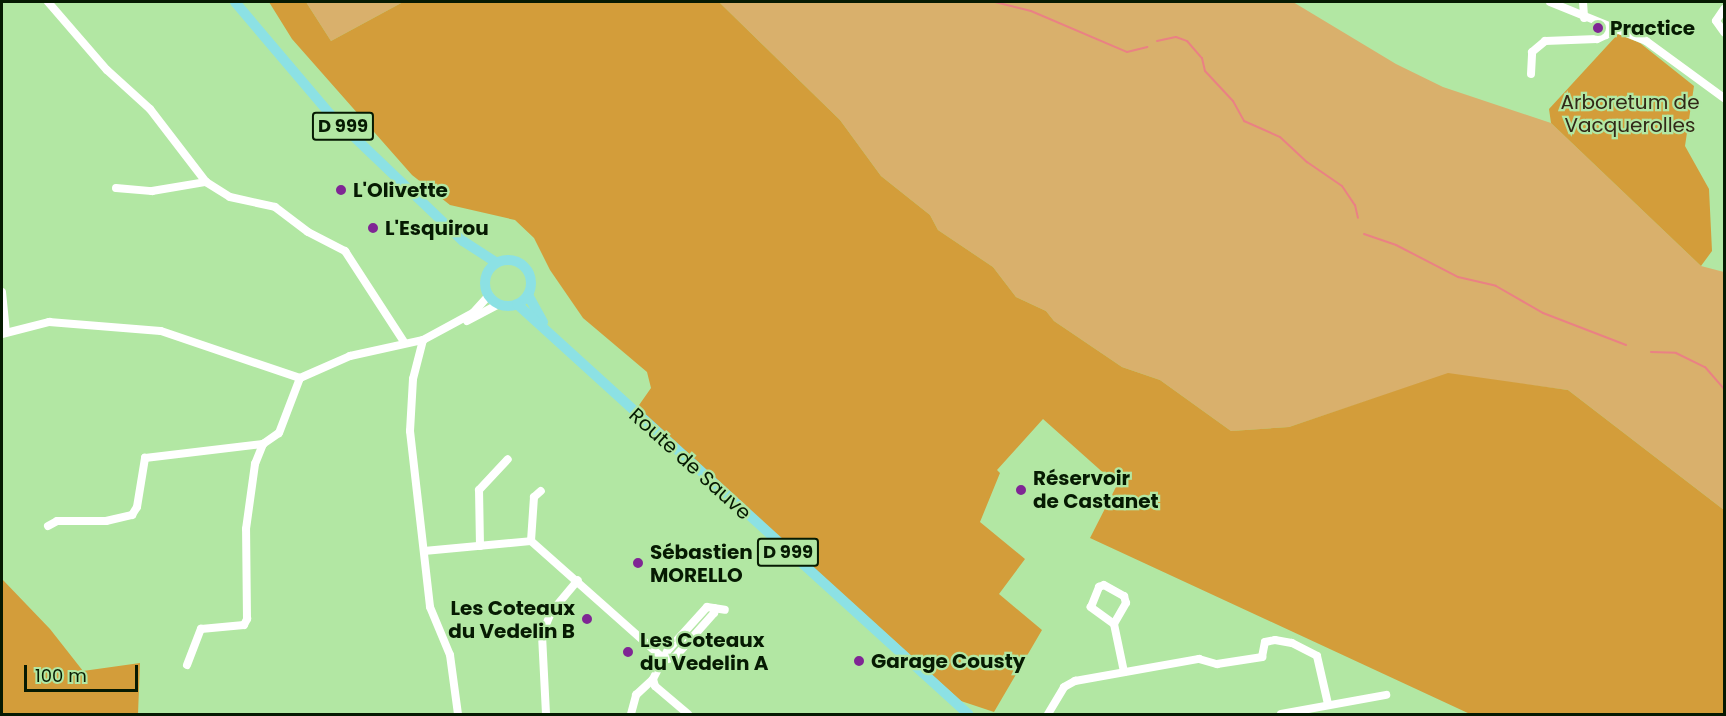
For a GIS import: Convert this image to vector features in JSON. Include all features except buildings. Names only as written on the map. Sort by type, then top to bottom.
[{"type":"main road","name":"D 999","points":[[235,2],[330,114],[463,241],[480,262],[486,278]]},
{"type":"main road","name":"D 999","points":[[463,241],[497,263]]},
{"type":"main road","points":[[511,260],[525,267],[531,280],[528,295],[517,304],[500,304],[489,295],[486,278],[497,263],[511,260]]},
{"type":"main road","name":"Route de Sauve","points":[[528,295],[548,330]]},
{"type":"main road","name":"Route de Sauve","points":[[517,304],[548,330],[652,430],[968,714]]},
{"type":"street","points":[[48,2],[107,70],[150,109],[206,182],[230,196],[276,207],[308,232],[345,251],[404,342]]},
{"type":"street","points":[[1550,2],[1584,18],[1646,41],[1725,98]]},
{"type":"street","points":[[1583,2],[1584,18]]},
{"type":"street","points":[[1725,9],[1716,21],[1725,32]]},
{"type":"street","points":[[1531,74],[1532,52],[1545,41],[1597,39],[1606,35],[1610,27]]},
{"type":"street","points":[[116,188],[152,191],[206,182]]},
{"type":"street","points":[[2,292],[4,333],[49,322],[161,331],[300,378],[350,356],[404,342],[423,340],[472,313],[489,295]]},
{"type":"street","points":[[448,326],[468,321],[500,304]]},
{"type":"street","points":[[423,340],[417,353],[409,416],[430,607],[450,656],[458,714]]},
{"type":"street","points":[[48,526],[57,521],[106,521],[132,515],[137,507],[145,458],[263,444],[279,433],[300,378]]},
{"type":"street","points":[[187,665],[201,629],[244,625],[247,619],[246,529],[255,464],[263,444]]},
{"type":"street","points":[[480,546],[479,490],[508,459]]},
{"type":"street","points":[[531,541],[534,497],[541,490]]},
{"type":"street","points":[[424,551],[531,541],[578,580],[665,660]]},
{"type":"street","points":[[546,714],[542,634],[552,611],[578,580]]},
{"type":"street","points":[[1114,624],[1091,607],[1099,586],[1104,585],[1124,596],[1126,603],[1114,624],[1124,672]]},
{"type":"street","points":[[631,714],[636,695],[653,679],[665,660],[668,650],[707,607],[725,610]]},
{"type":"street","points":[[1048,714],[1064,687],[1075,681],[1199,659],[1218,664],[1262,657],[1265,642],[1275,640],[1292,643],[1317,656],[1328,704]]},
{"type":"street","points":[[653,679],[655,686],[688,714]]},
{"type":"street","points":[[1281,714],[1386,695]]},
{"type":"shaded area","points":[[306,2],[403,2],[331,41]]},
{"type":"shaded area","points":[[719,2],[1293,2],[1396,64],[1443,87],[1551,123],[1701,266],[1724,272],[1724,510],[1568,390],[1448,374],[1289,427],[1231,431],[1160,380],[1122,367],[1054,321],[1046,311],[1016,297],[993,267],[938,230],[930,215],[881,176],[840,120]]},
{"type":"green space","points":[[269,2],[306,2],[331,41],[403,2],[719,2],[840,120],[881,176],[930,215],[938,230],[993,267],[1016,297],[1046,311],[1054,321],[1122,367],[1160,380],[1231,431],[1289,427],[1448,373],[1568,390],[1724,510],[1724,714],[1470,714],[1090,538],[1117,485],[1043,419],[997,470],[1000,473],[980,522],[1025,559],[999,594],[1042,630],[994,712],[961,701],[637,408],[651,388],[647,372],[583,318],[550,270],[534,238],[515,220],[450,205],[412,175],[292,39]]},
{"type":"green space","name":"Arboretum de Vacquerolles","points":[[1618,34],[1640,43],[1694,86],[1685,146],[1709,189],[1712,251],[1701,266],[1551,123],[1549,109]]},
{"type":"green space","points":[[2,579],[50,629],[83,671],[140,663],[138,714],[2,714]]},
{"type":"waterway","points":[[995,2],[1031,11],[1127,52],[1147,47]]},
{"type":"waterway","points":[[1157,41],[1176,37],[1187,41],[1202,58],[1205,71],[1233,101],[1244,121],[1280,137],[1307,162],[1342,186],[1355,205],[1358,218]]},
{"type":"waterway","points":[[1364,234],[1396,245],[1458,277],[1496,286],[1543,313],[1626,345]]},
{"type":"waterway","points":[[1651,352],[1676,353],[1705,367],[1724,389]]},
{"type":"place","name":"Practice","points":[[1598,28]]},
{"type":"place","name":"L'Olivette","points":[[341,190]]},
{"type":"place","name":"L'Esquirou","points":[[373,228]]},
{"type":"place","name":"Réservoir de Castanet","points":[[1021,490]]},
{"type":"place","name":"Sébastien MORELLO","points":[[638,563]]},
{"type":"place","name":"Les Coteaux du Vedelin B","points":[[587,619]]},
{"type":"place","name":"Les Coteaux du Vedelin A","points":[[628,652]]},
{"type":"place","name":"Garage Cousty","points":[[859,661]]}]
